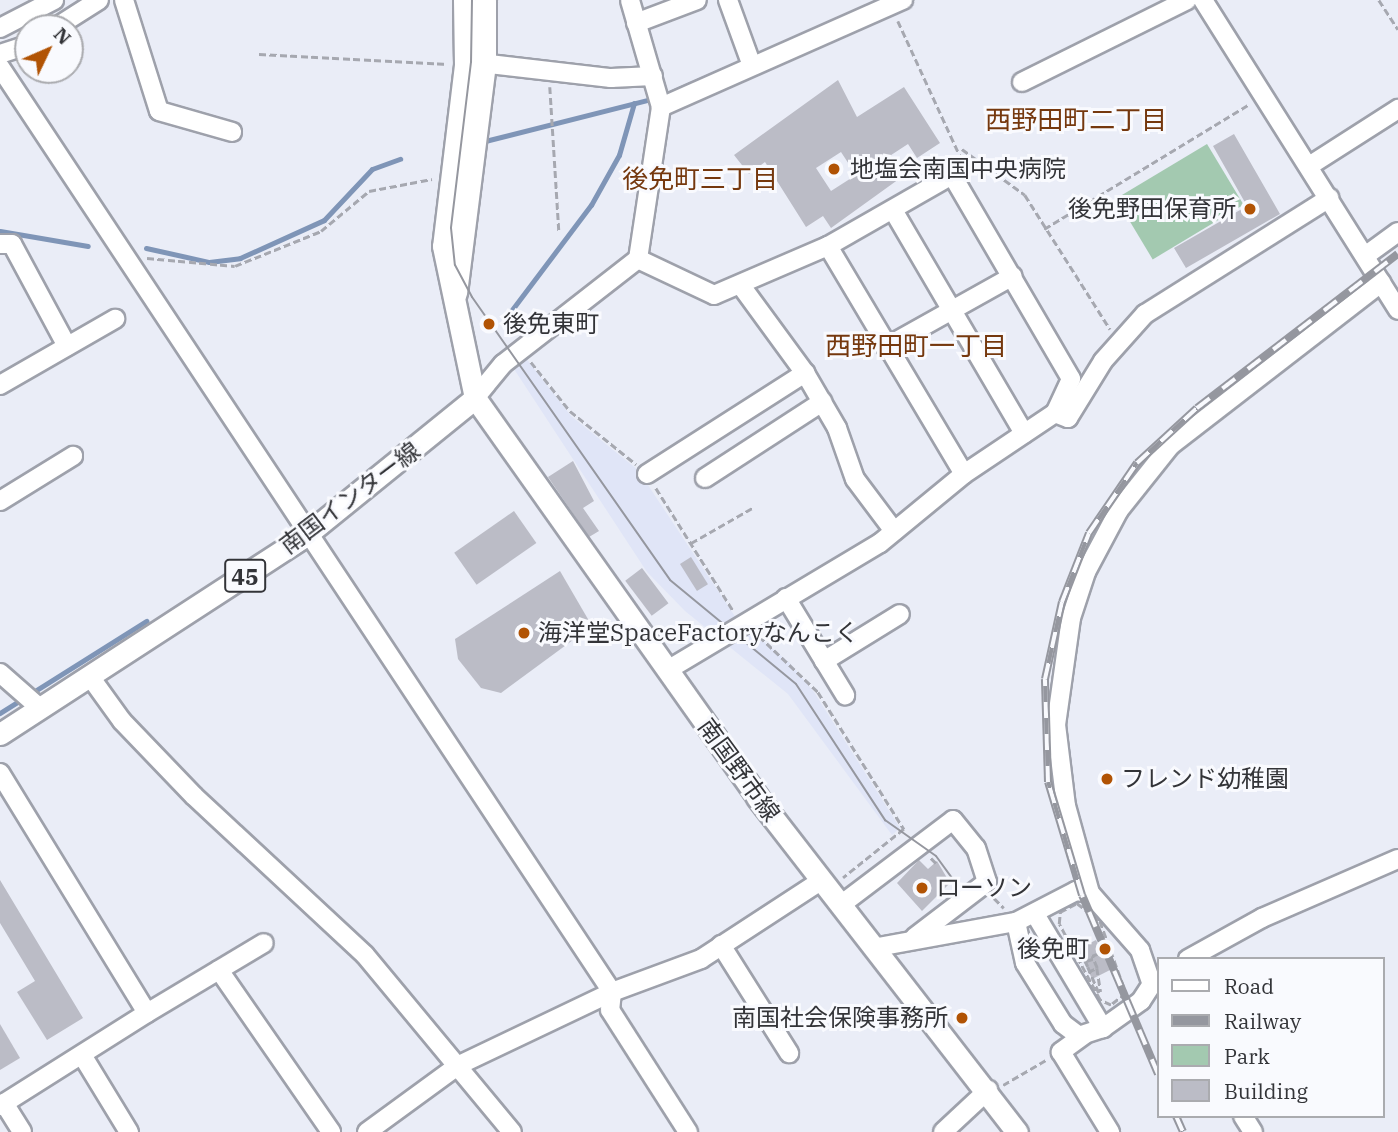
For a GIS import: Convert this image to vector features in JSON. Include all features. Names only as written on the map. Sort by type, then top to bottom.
[{"type":"main road","points":[[454,305],[472,63],[464,0]]},
{"type":"main road","points":[[475,398],[443,246],[449,176],[485,0]]},
{"type":"main road","name":"南国インター線","points":[[0,734],[91,678],[306,535],[475,398]]},
{"type":"main road","name":"南国野市線","points":[[475,398],[668,670],[831,891],[878,947],[989,1091],[1017,1132]]},
{"type":"street","points":[[0,28],[54,0]]},
{"type":"street","points":[[77,14],[99,0]]},
{"type":"street","points":[[124,0],[159,111],[232,132]]},
{"type":"street","points":[[475,398],[522,349],[638,259],[660,107],[630,0]]},
{"type":"street","points":[[636,23],[697,0]]},
{"type":"street","points":[[728,0],[752,66]]},
{"type":"street","points":[[1022,82],[1187,0]]},
{"type":"street","points":[[1203,0],[1398,310]]},
{"type":"street","points":[[660,107],[897,3]]},
{"type":"street","points":[[472,63],[653,76]]},
{"type":"street","points":[[0,67],[306,535],[612,992],[610,1010],[688,1132]]},
{"type":"street","points":[[1309,166],[1398,109]]},
{"type":"street","points":[[638,259],[714,295],[742,288],[893,211],[939,181],[955,178],[1071,379],[1055,413],[964,474],[894,531],[668,670]]},
{"type":"street","points":[[1055,413],[1068,418],[1119,343],[1162,301],[1329,198]]},
{"type":"street","points":[[893,211],[1024,433]]},
{"type":"street","points":[[1365,256],[1398,232]]},
{"type":"street","points":[[0,244],[12,244],[67,346]]},
{"type":"street","points":[[828,246],[964,474]]},
{"type":"street","points":[[886,347],[1013,276]]},
{"type":"street","points":[[1110,1132],[1061,1052],[1076,1032],[1103,1028],[1141,1001],[1155,984],[1140,950],[1090,893],[1066,806],[1056,725],[1070,618],[1086,572],[1119,510],[1170,446],[1381,283]]},
{"type":"street","points":[[742,288],[805,373],[822,402],[855,480],[894,531]]},
{"type":"street","points":[[0,384],[115,319]]},
{"type":"street","points":[[647,474],[805,373]]},
{"type":"street","points":[[705,478],[822,402]]},
{"type":"street","points":[[0,501],[73,456]]},
{"type":"street","points":[[786,598],[845,695]]},
{"type":"street","points":[[824,661],[900,614]]},
{"type":"street","points":[[0,673],[40,708]]},
{"type":"street","points":[[91,678],[122,721],[365,956],[459,1065],[512,1132]]},
{"type":"street","points":[[0,773],[147,1013]]},
{"type":"street","points":[[369,1131],[459,1065],[612,992],[721,945],[831,891],[953,820],[976,848],[987,882],[915,937]]},
{"type":"street","points":[[1192,957],[1262,918],[1398,859]]},
{"type":"street","points":[[878,947],[915,937],[1026,918],[1076,891],[1090,893]]},
{"type":"street","points":[[1026,918],[1103,1028]]},
{"type":"street","points":[[1026,918],[1025,963],[1076,1032]]},
{"type":"street","points":[[22,1132],[2,1104],[264,943]]},
{"type":"street","points":[[721,945],[789,1053]]},
{"type":"street","points":[[219,970],[331,1132]]},
{"type":"street","points":[[82,1055],[129,1132]]},
{"type":"street","points":[[943,1132],[989,1091]]},
{"type":"path","points":[[1379,0],[1398,29]]},
{"type":"path","points":[[897,3],[962,149],[962,173],[955,178]]},
{"type":"path","points":[[259,54],[472,63]]},
{"type":"path","points":[[550,70],[559,231]]},
{"type":"path","points":[[1044,229],[1264,96]]},
{"type":"path","points":[[962,149],[1025,195],[1044,229],[1119,343]]},
{"type":"path","points":[[121,253],[215,269],[235,266],[321,231],[369,191],[449,176]]},
{"type":"path","points":[[522,349],[570,411],[647,474],[743,623],[784,654],[818,692],[904,829],[831,891]]},
{"type":"path","points":[[691,543],[754,506]]},
{"type":"path","points":[[1077,903],[1095,913],[1125,998],[1105,1003],[1085,973],[1059,924],[1060,912],[1077,903]]},
{"type":"path","points":[[1105,991],[1092,956],[1107,949]]},
{"type":"path","points":[[1082,951],[1099,993]]},
{"type":"path","points":[[1086,961],[1095,958]]},
{"type":"path","points":[[1085,973],[1097,968]]},
{"type":"path","points":[[989,1091],[1061,1052]]},
{"type":"shaded area","points":[[525,357],[571,416],[638,470],[738,621],[790,663],[814,692],[900,828],[892,835],[788,694],[685,611],[647,572],[512,366]]},
{"type":"green space","points":[[1207,144],[1244,205],[1153,259],[1116,199]]},
{"type":"building","points":[[838,80],[857,117],[904,87],[940,143],[917,158],[908,144],[885,159],[899,179],[831,228],[823,216],[806,227],[765,162],[749,174],[734,155]],"holes":[[[841,152],[856,175],[831,191],[816,168]]]},
{"type":"building","points":[[1234,134],[1280,214],[1186,268],[1174,248],[1247,206],[1213,146]]},
{"type":"building","points":[[573,461],[594,501],[583,508],[599,531],[589,537],[548,477]]},
{"type":"building","points":[[514,511],[536,543],[477,585],[454,553]]},
{"type":"building","points":[[691,557],[708,584],[697,591],[680,564]]},
{"type":"building","points":[[642,568],[668,603],[652,616],[625,581]]},
{"type":"building","name":"海洋堂SpaceFactoryなんこく","points":[[560,571],[592,626],[501,693],[481,688],[458,659],[455,639]]},
{"type":"building","points":[[919,860],[928,869],[937,861],[950,883],[922,911],[897,883]]},
{"type":"building","points":[[0,880],[83,1018],[47,1040],[17,992],[35,981],[0,923]]},
{"type":"building","points":[[1096,940],[1111,969],[1092,979],[1077,950]]},
{"type":"building","points":[[0,1024],[20,1058],[0,1070]]},
{"type":"waterway","points":[[667,94],[745,60]]},
{"type":"waterway","points":[[485,141],[651,99]]},
{"type":"waterway","points":[[508,315],[591,205],[619,155],[634,103]]},
{"type":"waterway","points":[[146,248],[209,262],[240,258],[324,220],[372,169],[400,159]]},
{"type":"waterway","points":[[0,231],[88,246]]},
{"type":"waterway","points":[[0,713],[146,621]]},
{"type":"tram line","points":[[472,0],[471,62],[451,228],[455,265],[472,297],[670,580],[796,684],[885,820],[936,856],[957,885]]},
{"type":"railway","points":[[1156,1069],[1082,895],[1048,782],[1045,679],[1062,602],[1089,533],[1137,463],[1197,408],[1398,254]]},
{"type":"railway","points":[[1177,1118],[1183,1132]]},
{"type":"place","name":"地塩会南国中央病院","points":[[834,169]]},
{"type":"place","name":"後免野田保育所","points":[[1250,209]]},
{"type":"place","name":"後免東町","points":[[489,324]]},
{"type":"place","name":"海洋堂SpaceFactoryなんこく","points":[[524,633]]},
{"type":"place","name":"フレンド幼稚園","points":[[1107,779]]},
{"type":"place","name":"ローソン","points":[[922,888]]},
{"type":"place","name":"後免町","points":[[1105,949]]},
{"type":"place","name":"南国社会保険事務所","points":[[962,1018]]},
{"type":"district","name":"西野田町二丁目","points":[[1076,120]]},
{"type":"district","name":"後免町三丁目","points":[[700,179]]},
{"type":"district","name":"西野田町一丁目","points":[[916,346]]}]
